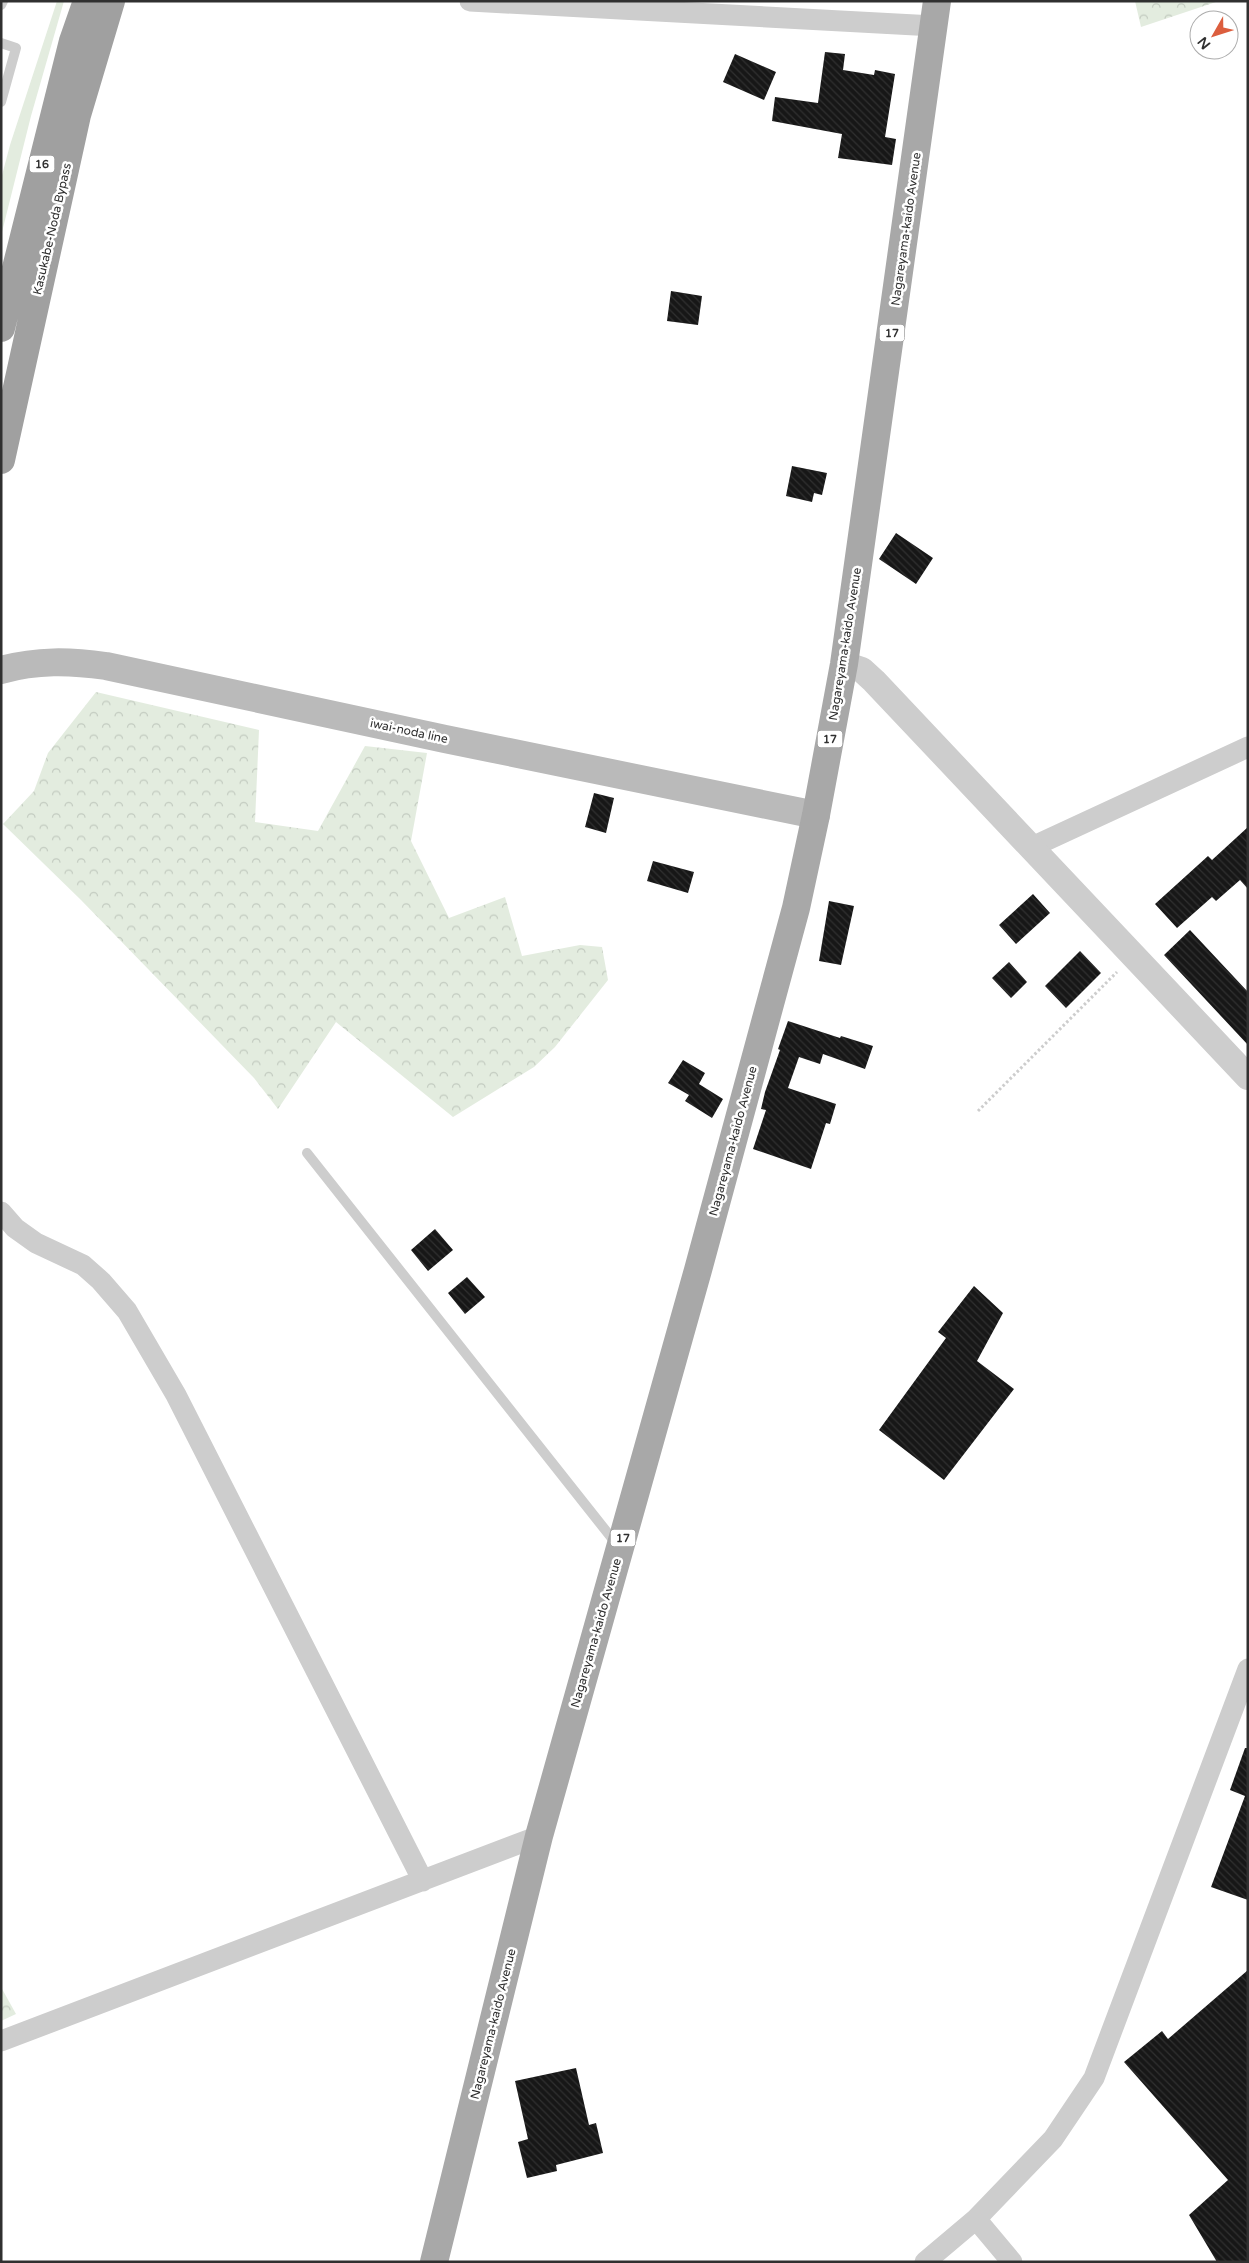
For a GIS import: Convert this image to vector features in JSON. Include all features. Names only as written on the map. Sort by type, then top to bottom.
[{"type":"highway","name":"Kasukabe-Noda Bypass","points":[[1,328],[71,50],[87,1]]},
{"type":"highway","name":"Kasukabe-Noda Bypass","points":[[1,460],[77,115],[111,1]]},
{"type":"main road","name":"Nagareyama-kaido Avenue","points":[[434,2262],[539,1836],[796,908],[816,815],[844,664],[936,14]]},
{"type":"main road","name":"iwai-noda line","points":[[1,670],[48,661],[75,661],[106,666],[444,739],[816,815]]},
{"type":"street","points":[[470,1],[936,14]]},
{"type":"street","points":[[844,664],[862,670],[874,681],[1248,1077]]},
{"type":"street","points":[[1032,847],[1248,747]]},
{"type":"street","points":[[1,1212],[15,1228],[36,1243],[83,1265],[101,1281],[127,1311],[176,1395],[423,1881]]},
{"type":"street","points":[[925,2262],[976,2219],[1052,2139],[1094,2078],[1248,1669]]},
{"type":"street","points":[[1,2041],[539,1836]]},
{"type":"street","points":[[976,2219],[1012,2262]]},
{"type":"lane","points":[[1,6],[3,1]]},
{"type":"lane","points":[[1,43],[16,48],[1,102]]},
{"type":"lane","points":[[307,1153],[620,1549]]},
{"type":"path","points":[[978,1111],[1134,956]]},
{"type":"green space","points":[[57,1],[64,1],[31,116],[1,236],[1,179],[10,145]]},
{"type":"green space","points":[[1135,1],[1219,1],[1189,10],[1141,27]]},
{"type":"green space","points":[[96,692],[259,730],[255,822],[318,831],[365,746],[427,753],[411,841],[449,918],[505,897],[522,956],[580,945],[602,947],[608,980],[555,1047],[534,1067],[453,1117],[336,1022],[278,1109],[254,1078],[81,900],[3,824],[34,791],[48,753]]},
{"type":"green space","points":[[1,1987],[16,2014],[1,2021]]},
{"type":"building","points":[[825,52],[845,54],[843,70],[874,75],[875,70],[895,74],[885,137],[896,139],[892,165],[838,158],[842,134],[772,121],[775,97],[818,103]]},
{"type":"building","points":[[735,54],[776,72],[764,100],[723,82]]},
{"type":"building","points":[[671,291],[702,296],[698,325],[667,321]]},
{"type":"building","points":[[792,466],[827,473],[822,495],[814,493],[812,502],[786,496]]},
{"type":"building","points":[[896,533],[933,558],[916,584],[879,559]]},
{"type":"building","points":[[594,793],[614,798],[606,833],[585,827]]},
{"type":"building","points":[[1248,827],[1248,889],[1240,880],[1216,901],[1212,897],[1177,928],[1155,904],[1208,856],[1212,860]]},
{"type":"building","points":[[653,861],[694,872],[688,893],[647,881]]},
{"type":"building","points":[[1033,894],[1050,913],[1016,944],[999,925]]},
{"type":"building","points":[[829,901],[854,906],[841,965],[819,961]]},
{"type":"building","points":[[1190,930],[1248,992],[1248,1045],[1164,955]]},
{"type":"building","points":[[1080,951],[1101,973],[1066,1008],[1045,986]]},
{"type":"building","points":[[1009,962],[1027,982],[1011,998],[992,978]]},
{"type":"building","points":[[788,1021],[840,1038],[841,1036],[873,1046],[865,1069],[823,1054],[820,1064],[799,1057],[788,1088],[836,1104],[830,1124],[826,1123],[811,1169],[753,1149],[766,1110],[761,1109],[765,1092]]},
{"type":"building","points":[[683,1060],[705,1073],[699,1084],[723,1099],[712,1118],[685,1101],[689,1095],[668,1083]]},
{"type":"building","points":[[435,1229],[453,1250],[428,1271],[411,1250]]},
{"type":"building","points":[[467,1277],[485,1297],[465,1314],[448,1293]]},
{"type":"building","points":[[974,1286],[1003,1313],[977,1361],[1014,1389],[944,1480],[879,1430],[946,1338],[938,1332]]},
{"type":"building","points":[[1245,1748],[1248,1748],[1248,1900],[1211,1887],[1245,1796],[1230,1790]]},
{"type":"building","points":[[1248,1970],[1248,2262],[1217,2262],[1189,2215],[1228,2180],[1124,2062],[1162,2031],[1168,2039]]},
{"type":"building","points":[[576,2068],[589,2125],[596,2123],[603,2153],[556,2165],[557,2171],[527,2178],[518,2142],[528,2139],[515,2081]]}]
